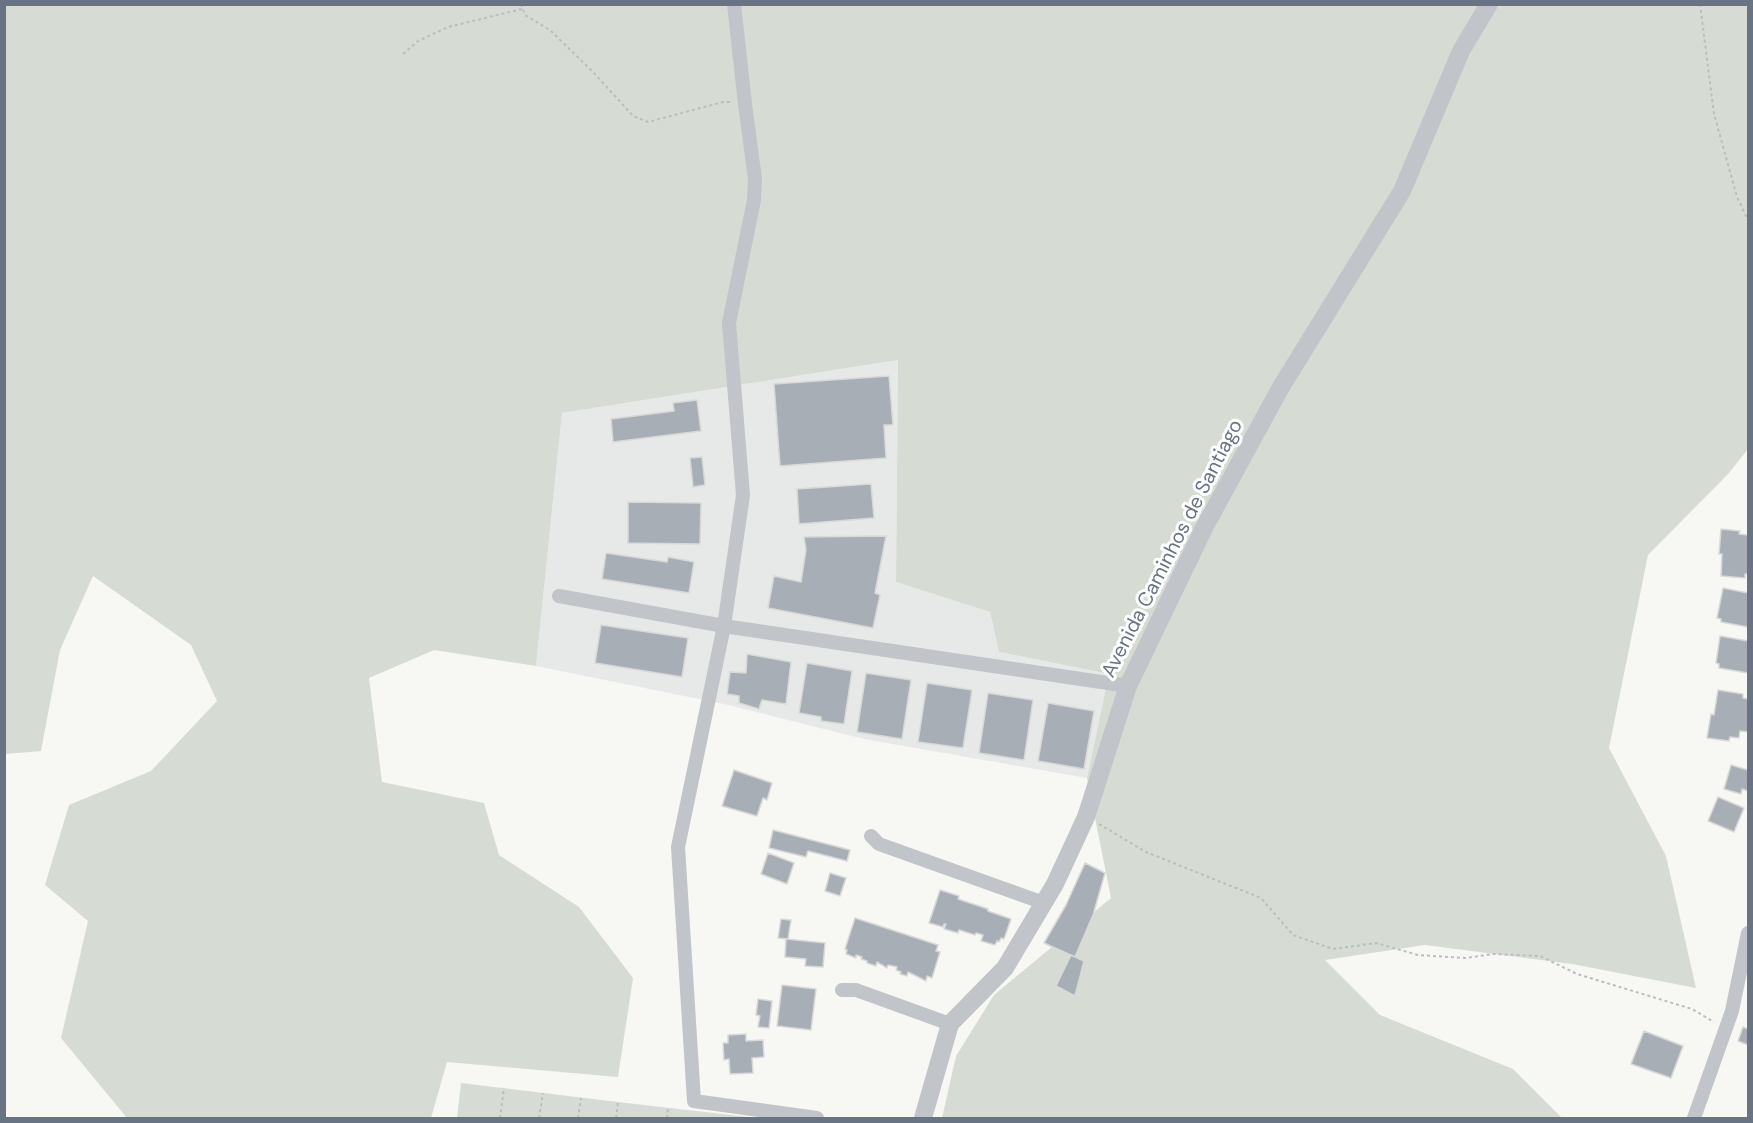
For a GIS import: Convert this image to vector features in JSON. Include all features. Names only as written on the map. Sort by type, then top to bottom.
[{"type":"street","points":[[734,4],[755,179],[754,200],[729,323],[743,495],[724,626],[678,847],[694,1101],[818,1119]]},
{"type":"street","name":"Avenida Caminhos de Santiago","points":[[923,1119],[950,1024],[1005,968],[1055,884],[1086,817],[1128,686],[1204,528],[1281,387],[1402,191],[1461,51],[1489,4]]},
{"type":"street","points":[[559,596],[724,626],[1128,686]]},
{"type":"street","points":[[871,836],[879,844],[1044,903]]},
{"type":"street","points":[[1694,1119],[1732,1011],[1749,933]]},
{"type":"street","points":[[842,990],[856,990],[950,1024]]},
{"type":"path","points":[[521,4],[525,15],[550,30],[633,116],[648,122],[723,102],[745,104]]},
{"type":"path","points":[[1700,4],[1714,114],[1737,197],[1749,220]]},
{"type":"path","points":[[403,54],[418,41],[448,27],[522,9]]},
{"type":"path","points":[[1086,817],[1146,852],[1261,898],[1293,935],[1333,949],[1376,943],[1418,955],[1465,958],[1494,954],[1540,956],[1576,974],[1692,1009],[1725,1029]]},
{"type":"path","points":[[500,1119],[504,1088]]},
{"type":"path","points":[[540,1119],[543,1093]]},
{"type":"path","points":[[578,1119],[581,1098]]},
{"type":"path","points":[[616,1119],[618,1102]]},
{"type":"path","points":[[667,1119],[668,1108]]},
{"type":"shaded area","points":[[5,5],[1748,5],[1748,449],[1729,473],[1648,555],[1609,748],[1666,856],[1696,988],[1572,964],[1425,945],[1325,960],[1380,1015],[1513,1069],[1562,1118],[942,1118],[956,1056],[994,995],[1111,898],[1087,778],[1109,674],[999,652],[990,612],[896,582],[898,360],[562,413],[536,666],[434,650],[369,678],[382,782],[484,803],[499,855],[579,907],[633,978],[618,1077],[447,1062],[431,1118],[127,1118],[61,1038],[88,921],[45,885],[69,805],[151,771],[217,701],[191,645],[93,576],[60,650],[41,751],[5,754]]},
{"type":"shaded area","points":[[898,360],[896,582],[990,612],[999,652],[1109,674],[1087,778],[864,739],[724,704],[536,666],[562,413]]},
{"type":"shaded area","points":[[461,1083],[618,1102],[757,1118],[457,1118]]},
{"type":"building","points":[[889,376],[893,425],[884,425],[886,458],[780,466],[774,384]]},
{"type":"building","points":[[697,400],[701,431],[613,442],[611,419],[674,411],[673,403]]},
{"type":"building","points":[[702,457],[705,485],[693,487],[690,458]]},
{"type":"building","points":[[871,484],[874,518],[799,524],[797,489]]},
{"type":"building","points":[[628,502],[701,503],[700,544],[628,543]]},
{"type":"building","points":[[1721,529],[1740,531],[1739,534],[1748,535],[1748,574],[1745,574],[1745,578],[1721,576],[1722,554],[1719,554]]},
{"type":"building","points":[[886,536],[875,593],[880,595],[873,628],[768,608],[774,576],[801,582],[806,550],[804,537]]},
{"type":"building","points":[[606,553],[667,562],[668,557],[694,562],[689,593],[602,579]]},
{"type":"building","points":[[1723,588],[1748,593],[1748,627],[1721,622],[1721,619],[1717,618]]},
{"type":"building","points":[[601,625],[688,638],[682,677],[595,663]]},
{"type":"building","points":[[1720,636],[1748,641],[1748,673],[1719,668],[1719,664],[1716,663]]},
{"type":"building","points":[[747,654],[791,662],[786,704],[762,700],[759,709],[739,703],[739,696],[727,694],[730,672],[746,673]]},
{"type":"building","points":[[807,663],[852,671],[844,724],[821,721],[821,717],[799,713]]},
{"type":"building","points":[[866,673],[911,680],[902,739],[857,732]]},
{"type":"building","points":[[927,683],[972,690],[963,748],[918,742]]},
{"type":"building","points":[[1718,690],[1743,694],[1743,698],[1748,699],[1748,732],[1740,731],[1739,738],[1730,737],[1729,741],[1707,738]]},
{"type":"building","points":[[988,693],[1033,700],[1024,760],[979,753]]},
{"type":"building","points":[[1048,703],[1094,711],[1084,769],[1038,761]]},
{"type":"building","points":[[1731,765],[1748,770],[1748,791],[1742,789],[1741,794],[1724,789]]},
{"type":"building","points":[[734,770],[772,783],[767,800],[763,798],[757,816],[722,806]]},
{"type":"building","points":[[1718,797],[1744,808],[1734,832],[1708,821]]},
{"type":"building","points":[[773,830],[850,850],[847,861],[808,851],[806,857],[769,848]]},
{"type":"building","points":[[768,853],[794,863],[787,884],[761,874]]},
{"type":"building","points":[[1085,863],[1105,873],[1093,915],[1075,957],[1044,943],[1066,905]]},
{"type":"building","points":[[830,873],[846,878],[840,896],[825,891]]},
{"type":"building","points":[[940,890],[1011,919],[1004,939],[1001,938],[995,945],[981,941],[983,935],[959,930],[958,933],[944,929],[946,924],[943,927],[929,923]]},
{"type":"building","points":[[855,918],[938,945],[936,951],[940,952],[932,978],[927,976],[926,981],[908,972],[907,976],[900,974],[901,972],[896,970],[897,967],[888,965],[887,968],[877,962],[876,966],[867,963],[861,959],[862,957],[856,955],[856,958],[846,954],[845,949]]},
{"type":"building","points":[[781,919],[791,920],[788,939],[778,938]]},
{"type":"building","points":[[786,939],[825,943],[823,967],[805,966],[806,959],[785,957]]},
{"type":"building","points":[[1071,955],[1084,961],[1075,996],[1056,986]]},
{"type":"building","points":[[782,985],[816,989],[811,1030],[777,1026]]},
{"type":"building","points":[[758,999],[772,1001],[769,1028],[758,1027],[760,1016],[756,1015]]},
{"type":"building","points":[[1743,1027],[1748,1029],[1748,1045],[1738,1041]]},
{"type":"building","points":[[1644,1031],[1683,1046],[1671,1078],[1631,1064]]},
{"type":"building","points":[[746,1034],[746,1041],[763,1040],[764,1057],[752,1058],[753,1073],[730,1074],[729,1059],[724,1060],[723,1043],[728,1043],[728,1035]]}]
